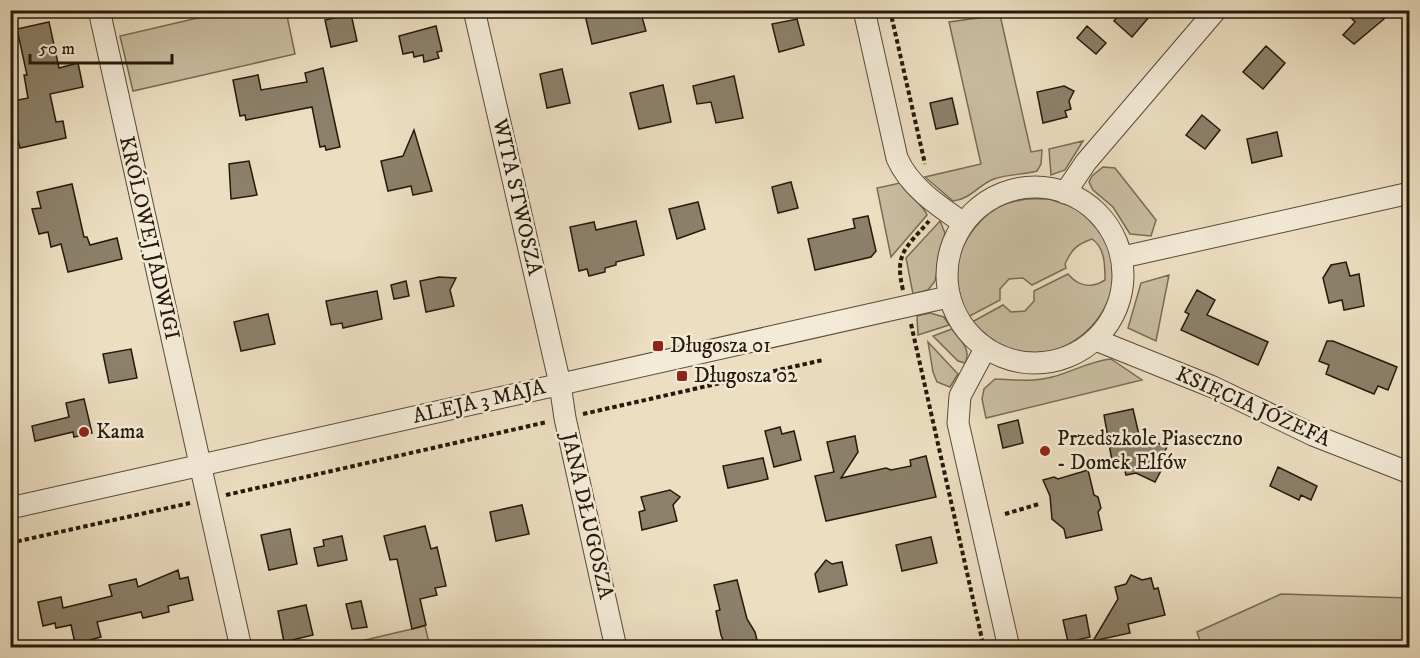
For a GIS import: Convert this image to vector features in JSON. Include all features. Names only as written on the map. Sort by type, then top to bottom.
[{"type":"street","name":"KRÓLOWEJ JADWIGI","points":[[99,10],[241,648]]},
{"type":"street","name":"WITA STWOSZA","points":[[474,10],[560,384]]},
{"type":"street","points":[[864,10],[897,158],[903,172],[962,222]]},
{"type":"street","points":[[1065,193],[1086,162],[1216,10]]},
{"type":"street","points":[[1039,187],[1065,193],[1088,204],[1110,226],[1123,257],[1123,285],[1107,327],[1096,340],[1070,357],[1034,364],[1005,359],[985,349],[960,322],[948,297],[947,267],[952,244],[962,222],[985,202],[1010,190],[1039,187]]},
{"type":"street","points":[[1123,257],[1410,193]]},
{"type":"street","name":"ALEJA 3 MAJA","points":[[10,508],[948,297]]},
{"type":"street","name":"KSIĘCIA JÓZEFA","points":[[1096,340],[1129,356],[1213,387],[1313,435],[1410,473]]},
{"type":"street","points":[[985,349],[960,396],[958,423],[1009,648]]},
{"type":"street","name":"JANA DŁUGOSZA","points":[[560,384],[565,418],[616,648]]},
{"type":"path","points":[[890,10],[927,174]]},
{"type":"path","points":[[905,296],[898,264],[904,250],[934,214]]},
{"type":"path","points":[[910,318],[984,648]]},
{"type":"path","points":[[10,543],[823,360]]},
{"type":"path","points":[[1005,514],[1039,504]]},
{"type":"shaded area","points":[[232,10],[286,11],[295,54],[133,91],[120,36]]},
{"type":"shaded area","points":[[1000,15],[1031,152],[1042,150],[1041,164],[1037,171],[994,179],[965,198],[953,201],[925,177],[981,164],[949,22]]},
{"type":"shaded area","points":[[1083,141],[1065,170],[1051,175],[1049,149]]},
{"type":"shaded area","points":[[1103,167],[1115,168],[1156,220],[1151,236],[1130,234],[1113,207],[1093,190],[1089,182],[1092,176]]},
{"type":"shaded area","points":[[900,183],[906,192],[922,206],[927,215],[891,257],[877,188]]},
{"type":"shaded area","points":[[1049,199],[1079,211],[1105,240],[1113,271],[1108,301],[1091,327],[1066,345],[1036,353],[1004,346],[972,322],[1003,305],[1011,312],[1025,311],[1034,301],[1034,291],[1068,274],[1080,284],[1100,283],[1105,280],[1105,269],[1100,247],[1092,239],[1078,245],[1067,259],[1066,268],[1032,285],[1023,278],[1009,279],[1000,289],[1000,300],[968,317],[959,292],[958,263],[968,238],[985,217],[996,209],[1021,200]]},
{"type":"shaded area","points":[[940,221],[945,233],[935,281],[928,290],[913,294],[906,258]]},
{"type":"shaded area","points":[[1169,275],[1156,341],[1128,328],[1141,283]]},
{"type":"shaded area","points":[[930,313],[944,317],[949,325],[918,335],[917,316]]},
{"type":"shaded area","points":[[952,329],[966,349],[965,363],[958,361],[933,336]]},
{"type":"shaded area","points":[[928,342],[958,374],[950,387],[937,382]]},
{"type":"shaded area","points":[[1111,359],[1142,380],[986,418],[982,399],[984,389],[995,379],[1045,379]]},
{"type":"shaded area","points":[[1281,594],[1409,598],[1409,647],[1202,647],[1197,632]]},
{"type":"shaded area","points":[[425,626],[430,647],[331,648]]},
{"type":"building","points":[[605,10],[635,10],[637,18],[642,17],[646,31],[592,44],[585,15]]},
{"type":"building","points":[[1123,10],[1155,10],[1132,37],[1114,21]]},
{"type":"building","points":[[1344,10],[1377,10],[1384,19],[1354,44],[1343,35],[1355,22]]},
{"type":"building","points":[[351,14],[357,41],[331,47],[325,20]]},
{"type":"building","points":[[797,19],[804,45],[779,52],[772,24]]},
{"type":"building","points":[[49,22],[59,68],[78,63],[83,87],[50,94],[56,122],[63,121],[66,138],[20,148],[17,136],[10,137],[10,113],[16,112],[13,101],[28,98],[24,75],[27,75],[17,29]]},
{"type":"building","points":[[436,26],[442,51],[437,52],[439,58],[424,62],[423,55],[414,57],[413,52],[403,54],[399,36]]},
{"type":"building","points":[[1087,26],[1106,43],[1096,54],[1077,38]]},
{"type":"building","points":[[1266,46],[1285,63],[1263,89],[1243,72]]},
{"type":"building","points":[[323,68],[340,147],[326,150],[325,146],[320,147],[312,107],[246,120],[245,115],[240,116],[233,80],[258,75],[261,90],[307,82],[305,73]]},
{"type":"building","points":[[562,69],[570,103],[547,108],[540,74]]},
{"type":"building","points":[[734,76],[743,118],[716,123],[711,102],[697,104],[693,86]]},
{"type":"building","points":[[663,85],[671,122],[639,129],[630,93]]},
{"type":"building","points":[[1064,86],[1074,91],[1069,101],[1071,109],[1065,111],[1067,117],[1043,123],[1037,92]]},
{"type":"building","points":[[952,98],[958,124],[936,129],[930,103]]},
{"type":"building","points":[[1202,115],[1220,130],[1205,149],[1186,135]]},
{"type":"building","points":[[414,130],[432,191],[413,195],[411,186],[388,191],[381,161],[403,156]]},
{"type":"building","points":[[1277,132],[1282,156],[1252,163],[1247,139]]},
{"type":"building","points":[[249,161],[257,195],[231,199],[229,164]]},
{"type":"building","points":[[791,182],[798,208],[778,213],[772,187]]},
{"type":"building","points":[[72,184],[84,237],[87,237],[90,245],[117,238],[122,259],[68,272],[61,244],[51,247],[48,232],[39,234],[32,209],[41,208],[37,192]]},
{"type":"building","points":[[698,202],[705,229],[677,239],[669,209]]},
{"type":"building","points":[[868,216],[876,251],[871,257],[815,270],[808,239],[855,228],[853,219]]},
{"type":"building","points":[[636,221],[644,255],[616,262],[616,265],[605,268],[605,272],[589,276],[587,269],[579,271],[570,227],[594,222],[596,230]]},
{"type":"building","points":[[1346,262],[1350,276],[1359,274],[1364,306],[1344,310],[1342,300],[1329,303],[1323,278],[1331,265]]},
{"type":"building","points":[[439,277],[456,278],[450,290],[454,306],[426,312],[420,281]]},
{"type":"building","points":[[406,281],[409,296],[394,299],[391,285]]},
{"type":"building","points":[[1197,290],[1215,300],[1207,315],[1268,342],[1258,365],[1181,330],[1189,314],[1185,312]]},
{"type":"building","points":[[377,291],[382,319],[343,328],[342,323],[331,325],[326,301]]},
{"type":"building","points":[[268,314],[275,344],[241,351],[234,322]]},
{"type":"building","points":[[1327,341],[1333,341],[1397,367],[1388,390],[1378,386],[1374,394],[1326,374],[1329,365],[1319,361]]},
{"type":"building","points":[[131,349],[137,378],[109,383],[103,354]]},
{"type":"building","points":[[84,399],[92,433],[74,437],[73,432],[35,441],[32,426],[69,417],[66,403]]},
{"type":"building","points":[[1133,409],[1139,435],[1167,447],[1159,463],[1164,465],[1155,482],[1136,473],[1126,475],[1124,467],[1112,461],[1104,415]]},
{"type":"building","points":[[1018,420],[1023,443],[1003,448],[998,425]]},
{"type":"building","points":[[780,427],[782,434],[794,431],[801,460],[774,467],[765,431]]},
{"type":"building","points":[[855,436],[858,452],[841,478],[886,468],[891,470],[911,466],[910,460],[926,456],[936,497],[826,521],[815,476],[834,472],[827,442]]},
{"type":"building","points":[[763,458],[768,479],[728,488],[723,466]]},
{"type":"building","points":[[1278,467],[1317,486],[1311,500],[1301,495],[1299,500],[1270,486]]},
{"type":"building","name":"Przedszkole Piaseczno - Domek Elfów","points":[[1088,470],[1094,495],[1098,497],[1101,508],[1098,512],[1102,530],[1066,538],[1064,529],[1052,519],[1050,496],[1043,480],[1054,477],[1058,479]]},
{"type":"building","points":[[670,490],[680,497],[673,505],[677,521],[642,530],[639,512],[645,510],[641,497]]},
{"type":"building","points":[[522,505],[529,534],[496,541],[490,512]]},
{"type":"building","points":[[425,526],[431,549],[437,547],[446,586],[435,588],[437,595],[420,599],[426,625],[412,629],[397,559],[390,560],[384,536]]},
{"type":"building","points":[[290,529],[297,564],[269,570],[261,535]]},
{"type":"building","points":[[342,536],[347,560],[318,566],[314,548],[324,546],[323,540]]},
{"type":"building","points":[[931,537],[937,563],[902,571],[896,545]]},
{"type":"building","points":[[826,560],[832,564],[842,562],[847,585],[819,592],[815,574]]},
{"type":"building","points":[[178,570],[180,579],[188,577],[193,600],[168,606],[169,612],[143,618],[141,612],[97,622],[101,637],[90,640],[92,644],[76,648],[71,625],[56,628],[55,623],[43,626],[38,602],[61,597],[63,608],[112,596],[109,585],[136,579],[138,587]]},
{"type":"building","points":[[1131,575],[1142,580],[1151,578],[1154,589],[1158,588],[1165,615],[1128,624],[1130,633],[1093,641],[1118,599],[1115,587],[1126,584]]},
{"type":"building","points":[[737,580],[747,619],[755,632],[759,648],[726,648],[721,635],[716,611],[720,610],[714,585]]},
{"type":"building","points":[[361,601],[367,627],[352,629],[346,604]]},
{"type":"building","points":[[306,605],[313,635],[284,642],[278,611]]},
{"type":"building","points":[[1086,615],[1090,637],[1068,642],[1063,620]]},
{"type":"place","name":"Długosza 01","points":[[658,346]]},
{"type":"place","name":"Długosza 02","points":[[682,376]]},
{"type":"place","name":"Kama","points":[[84,432]]},
{"type":"place","name":"Przedszkole Piaseczno - Domek Elfów","points":[[1045,451]]}]
